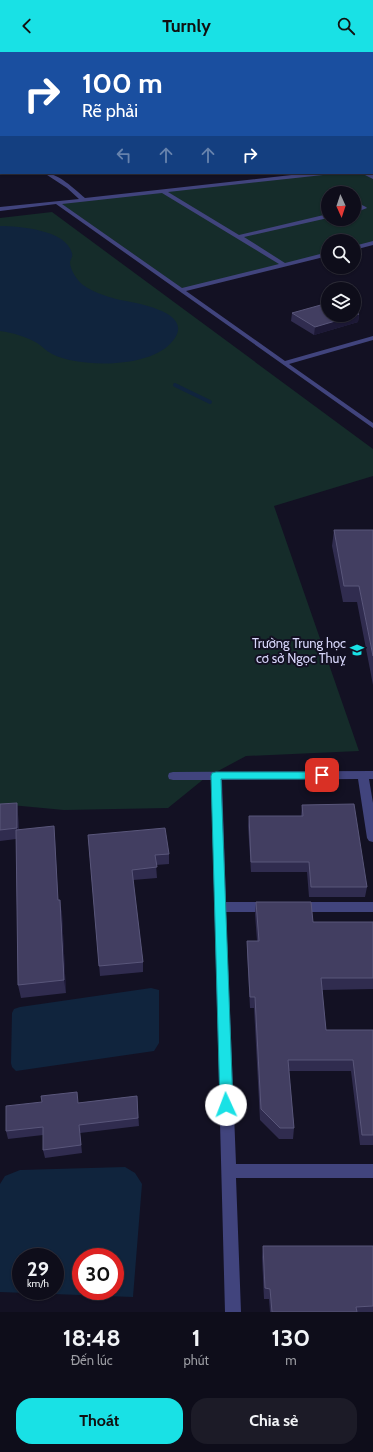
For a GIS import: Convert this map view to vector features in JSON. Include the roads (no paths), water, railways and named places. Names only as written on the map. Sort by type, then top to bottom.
[{"type":"street","points":[[49,174],[68,186],[84,200]]},
{"type":"street","points":[[0,209],[316,174]]},
{"type":"street","points":[[162,191],[285,265]]},
{"type":"street","points":[[58,203],[373,426]]},
{"type":"street","points":[[238,237],[321,218]]},
{"type":"street","points":[[361,246],[373,243]]},
{"type":"street","points":[[181,290],[321,256]]},
{"type":"street","points":[[284,363],[373,338]]},
{"type":"street","points":[[173,776],[368,775],[373,838]]},
{"type":"street","points":[[216,776],[233,1312]]},
{"type":"street","points":[[220,907],[373,907]]},
{"type":"street","points":[[228,1172],[373,1171]]},
{"type":"water","points":[[0,226],[30,228],[52,234],[61,239],[68,245],[72,253],[70,262],[71,268],[76,278],[83,285],[108,297],[150,307],[162,311],[172,317],[177,324],[177,333],[170,344],[159,352],[146,358],[113,363],[79,362],[64,359],[52,354],[28,338],[0,331]]},
{"type":"water","points":[[151,988],[159,990],[159,1043],[154,1051],[16,1071],[12,1067],[12,1013],[14,1009]]},
{"type":"water","points":[[125,1167],[135,1173],[142,1184],[133,1297],[124,1297],[124,1248],[72,1248],[72,1295],[64,1294],[64,1248],[12,1248],[12,1292],[0,1292],[0,1184],[5,1176],[20,1170]]},
{"type":"waterway","points":[[175,385],[210,402]]},
{"type":"place","name":"Trường Trung học cơ sở Ngọc Thuỵ","points":[[357,650]]}]
